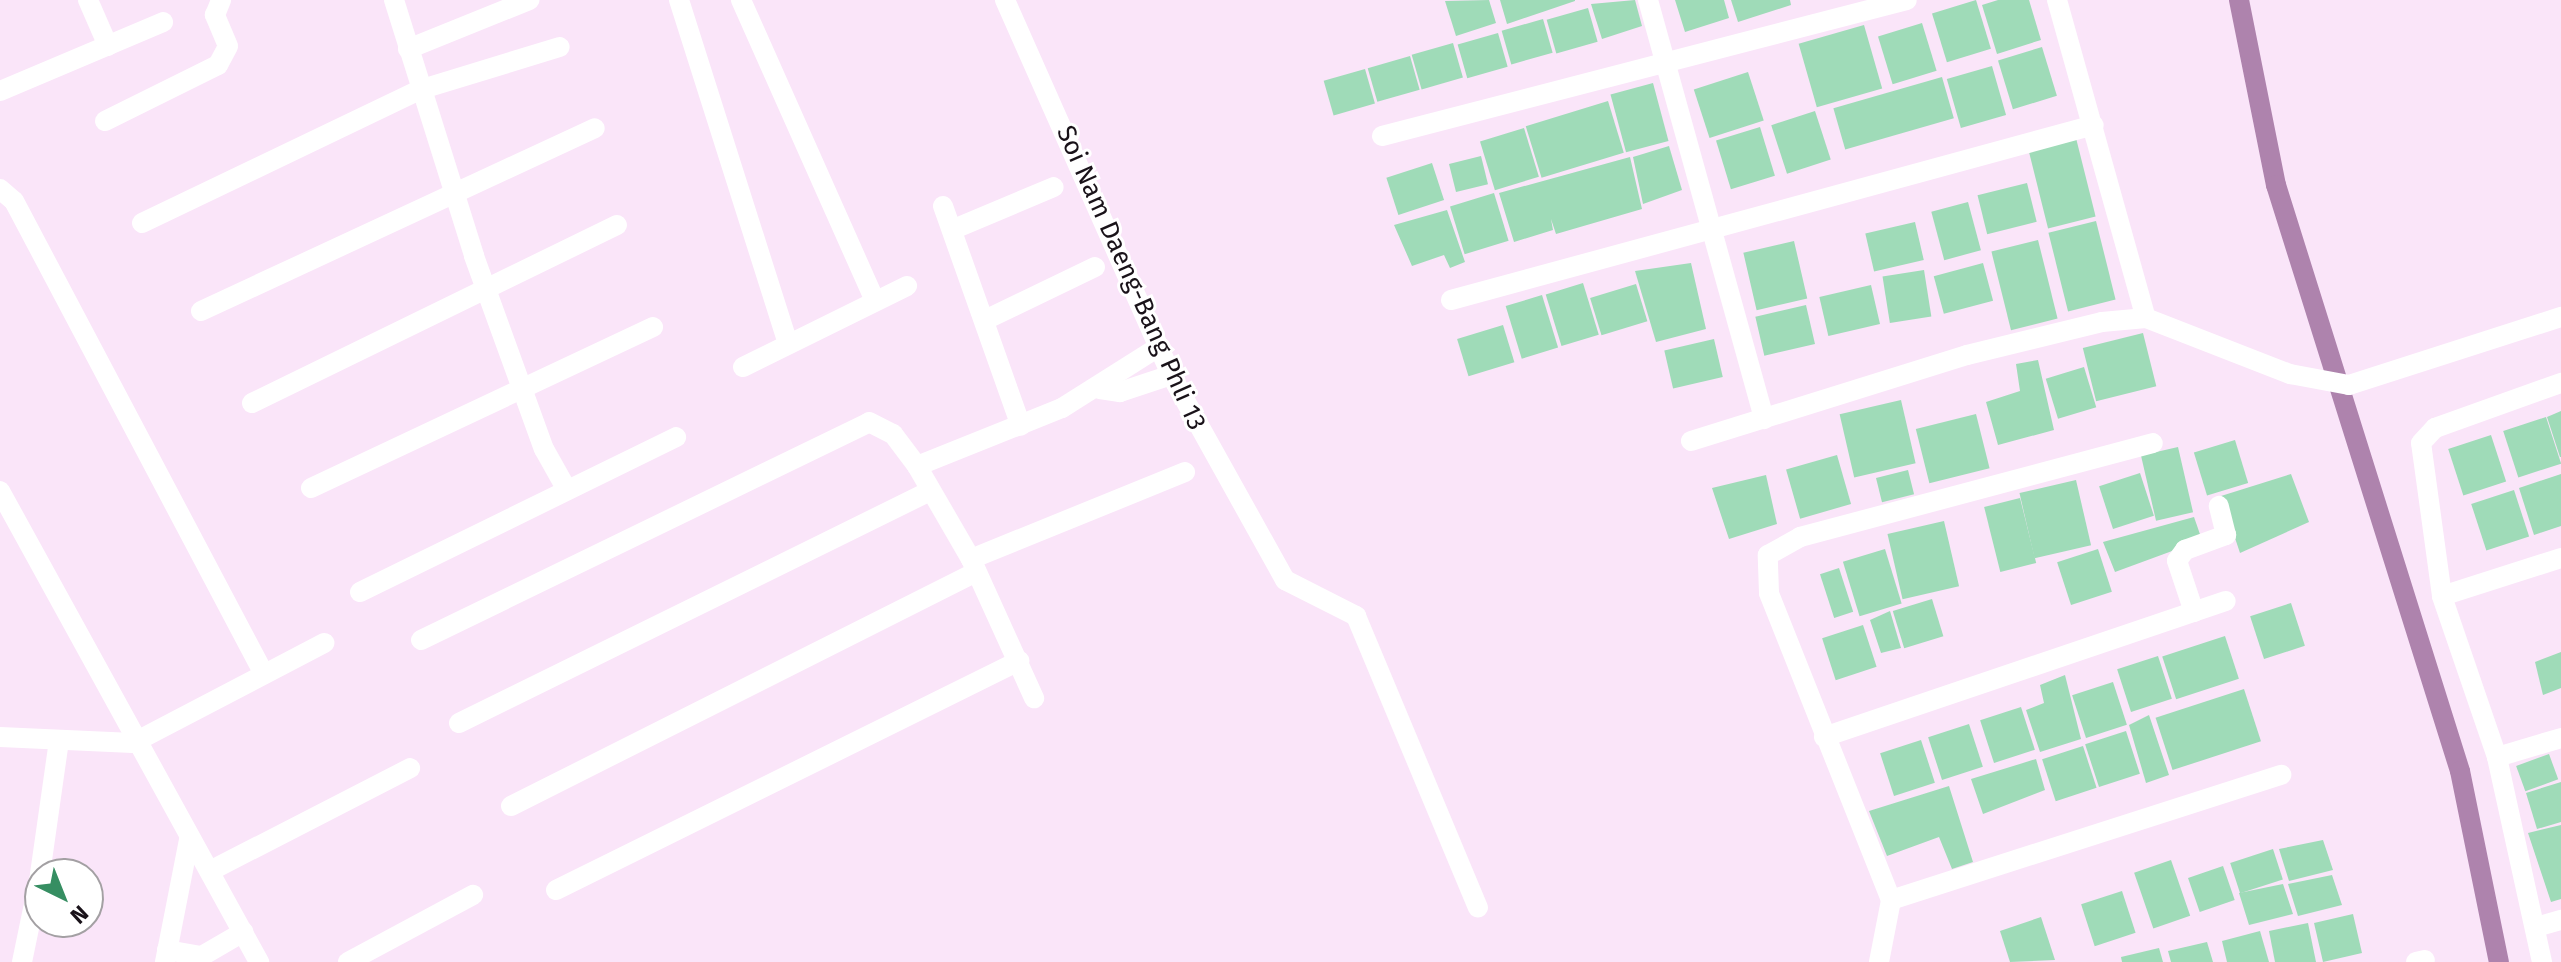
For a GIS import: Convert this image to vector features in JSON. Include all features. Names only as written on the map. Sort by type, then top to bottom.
[{"type":"street","points":[[88,0],[108,46]]},
{"type":"street","points":[[105,121],[218,65],[228,46],[215,15],[221,0]]},
{"type":"street","points":[[394,0],[419,90],[486,291],[521,386],[567,490]]},
{"type":"street","points":[[408,49],[529,0]]},
{"type":"street","points":[[679,0],[788,344]]},
{"type":"street","points":[[741,0],[875,301]]},
{"type":"street","name":"Soi Nam Daeng-Bang Phli 13","points":[[1005,0],[1157,348],[1285,580],[1356,616],[1478,907]]},
{"type":"street","points":[[1648,0],[1714,228],[1764,419]]},
{"type":"street","points":[[1382,136],[1666,66],[1907,0]]},
{"type":"street","points":[[2057,0],[2146,318]]},
{"type":"street","points":[[0,91],[163,22]]},
{"type":"street","points":[[142,223],[419,90],[560,47]]},
{"type":"street","points":[[1451,300],[2094,125]]},
{"type":"street","points":[[201,311],[595,128]]},
{"type":"street","points":[[954,229],[1054,187]]},
{"type":"street","points":[[0,189],[14,201],[263,672]]},
{"type":"street","points":[[943,206],[954,229],[1021,426]]},
{"type":"street","points":[[252,403],[617,225]]},
{"type":"street","points":[[985,320],[1095,267]]},
{"type":"street","points":[[743,367],[907,286]]},
{"type":"street","points":[[1691,441],[1967,355],[2146,318],[2311,380],[2373,382],[2561,317]]},
{"type":"street","points":[[311,488],[521,386],[653,327]]},
{"type":"street","points":[[917,466],[1021,426],[1100,389],[1120,368],[1157,348]]},
{"type":"street","points":[[1100,389],[1120,392],[1171,375]]},
{"type":"street","points":[[2542,962],[2497,757],[2442,596],[2421,443],[2435,428],[2561,383]]},
{"type":"street","points":[[421,640],[851,426],[883,426],[917,466],[973,565],[1034,698]]},
{"type":"street","points":[[360,592],[676,437]]},
{"type":"street","points":[[1879,962],[1891,900],[1769,593],[1768,555],[1800,537],[2153,443]]},
{"type":"street","points":[[511,806],[973,565],[1185,472]]},
{"type":"street","points":[[0,491],[133,743],[210,871],[259,962]]},
{"type":"street","points":[[459,723],[930,491]]},
{"type":"street","points":[[2194,612],[2177,561],[2185,550],[2226,535],[2219,506]]},
{"type":"street","points":[[2442,596],[2561,558]]},
{"type":"street","points":[[1824,737],[2226,601]]},
{"type":"street","points":[[0,737],[133,743],[263,672],[324,643]]},
{"type":"street","points":[[556,890],[1019,661]]},
{"type":"street","points":[[2497,757],[2561,738]]},
{"type":"street","points":[[42,858],[59,740]]},
{"type":"street","points":[[210,871],[410,768]]},
{"type":"street","points":[[1891,900],[2281,775]]},
{"type":"street","points":[[189,840],[166,956],[202,956],[243,932]]},
{"type":"street","points":[[348,962],[473,895]]},
{"type":"street","points":[[2536,927],[2561,920]]},
{"type":"street","points":[[22,962],[27,938]]},
{"type":"building","points":[[1489,0],[1496,23],[1456,36],[1445,1]]},
{"type":"building","points":[[1500,0],[1575,0],[1575,1],[1507,24]]},
{"type":"building","points":[[1635,0],[1642,26],[1602,39],[1591,4]]},
{"type":"building","points":[[1675,0],[1724,0],[1729,18],[1685,32]]},
{"type":"building","points":[[1731,0],[1790,0],[1791,5],[1738,22]]},
{"type":"building","points":[[1976,0],[1991,49],[1947,62],[1932,13]]},
{"type":"building","points":[[1998,0],[2029,0],[2041,40],[1997,54],[1982,5]]},
{"type":"building","points":[[1588,8],[1598,42],[1556,53],[1547,20]]},
{"type":"building","points":[[1543,19],[1553,53],[1511,64],[1502,31]]},
{"type":"building","points":[[1922,23],[1937,71],[1893,84],[1878,36]]},
{"type":"building","points":[[1864,25],[1882,88],[1817,107],[1799,44]]},
{"type":"building","points":[[1498,33],[1508,67],[1467,78],[1458,45]]},
{"type":"building","points":[[1453,43],[1463,78],[1422,89],[1412,55]]},
{"type":"building","points":[[2042,47],[2057,96],[2013,109],[1998,60]]},
{"type":"building","points":[[1410,56],[1420,90],[1377,102],[1368,68]]},
{"type":"building","points":[[1992,66],[2006,115],[1961,128],[1947,79]]},
{"type":"building","points":[[1365,69],[1375,104],[1334,115],[1324,81]]},
{"type":"building","points":[[1748,72],[1764,121],[1710,138],[1694,90]]},
{"type":"building","points":[[1942,77],[1954,118],[1845,149],[1833,108]]},
{"type":"building","points":[[1653,83],[1669,141],[1626,152],[1610,94]]},
{"type":"building","points":[[1608,101],[1624,153],[1542,178],[1526,126]]},
{"type":"building","points":[[1815,111],[1831,160],[1787,174],[1771,125]]},
{"type":"building","points":[[1760,127],[1775,176],[1731,189],[1716,140]]},
{"type":"building","points":[[1524,128],[1539,177],[1495,190],[1480,141]]},
{"type":"building","points":[[2076,138],[2096,217],[2048,228],[2028,150]]},
{"type":"building","points":[[1669,146],[1682,190],[1643,204],[1633,157]]},
{"type":"building","points":[[1481,156],[1488,184],[1456,192],[1449,164]]},
{"type":"building","points":[[1630,157],[1642,209],[1556,234],[1551,219],[1553,230],[1514,242],[1499,193]]},
{"type":"building","points":[[1432,163],[1444,200],[1398,215],[1386,178]]},
{"type":"building","points":[[2027,183],[2037,222],[1987,234],[1978,195]]},
{"type":"building","points":[[1494,193],[1509,241],[1465,254],[1450,206]]},
{"type":"building","points":[[1968,202],[1981,250],[1944,260],[1931,212]]},
{"type":"building","points":[[1447,210],[1465,262],[1450,268],[1444,255],[1412,266],[1394,225]]},
{"type":"building","points":[[2096,221],[2116,300],[2068,311],[2048,233]]},
{"type":"building","points":[[1915,222],[1924,260],[1874,271],[1865,233]]},
{"type":"building","points":[[2038,240],[2058,319],[2011,330],[1991,252]]},
{"type":"building","points":[[1794,241],[1807,298],[1757,310],[1743,253]]},
{"type":"building","points":[[1691,263],[1706,329],[1656,342],[1635,271]]},
{"type":"building","points":[[1983,263],[1993,301],[1944,314],[1934,276]]},
{"type":"building","points":[[1924,270],[1931,316],[1890,323],[1883,277]]},
{"type":"building","points":[[1583,283],[1599,335],[1561,346],[1546,294]]},
{"type":"building","points":[[1636,284],[1647,321],[1601,335],[1590,298]]},
{"type":"building","points":[[1871,285],[1880,324],[1828,336],[1819,297]]},
{"type":"building","points":[[1542,295],[1558,348],[1522,359],[1506,306]]},
{"type":"building","points":[[1806,305],[1815,344],[1764,356],[1755,317]]},
{"type":"building","points":[[1503,325],[1514,362],[1468,376],[1457,339]]},
{"type":"building","points":[[2143,333],[2156,386],[2096,401],[2083,348]]},
{"type":"building","points":[[1714,339],[1723,377],[1673,388],[1664,350]]},
{"type":"building","points":[[2038,360],[2054,430],[1998,445],[1986,402],[2020,391],[2016,364]]},
{"type":"building","points":[[2084,367],[2096,407],[2058,419],[2046,379]]},
{"type":"building","points":[[1901,400],[1916,463],[1854,478],[1840,414]]},
{"type":"building","points":[[2561,411],[2561,457],[2560,457],[2547,417]]},
{"type":"building","points":[[1976,414],[1990,468],[1929,483],[1916,429]]},
{"type":"building","points":[[2546,417],[2561,464],[2518,478],[2503,431]]},
{"type":"building","points":[[2491,435],[2506,482],[2463,496],[2448,449]]},
{"type":"building","points":[[2235,440],[2248,483],[2207,496],[2194,453]]},
{"type":"building","points":[[2178,447],[2193,512],[2156,521],[2141,456]]},
{"type":"building","points":[[1837,455],[1851,504],[1800,519],[1786,470]]},
{"type":"building","points":[[1908,470],[1914,494],[1882,502],[1876,478]]},
{"type":"building","points":[[2140,473],[2154,516],[2113,529],[2099,486]]},
{"type":"building","points":[[2291,474],[2309,522],[2240,553],[2221,496]]},
{"type":"building","points":[[2561,474],[2561,526],[2534,535],[2519,488]]},
{"type":"building","points":[[1766,475],[1777,524],[1729,539],[1712,488]]},
{"type":"building","points":[[2076,480],[2091,545],[2035,558],[2019,493]]},
{"type":"building","points":[[2514,490],[2529,537],[2486,551],[2471,504]]},
{"type":"building","points":[[2020,498],[2036,563],[2000,572],[1984,507]]},
{"type":"building","points":[[2194,517],[2202,540],[2115,572],[2103,542]]},
{"type":"building","points":[[1944,521],[1959,586],[1903,599],[1887,534]]},
{"type":"building","points":[[1885,549],[1902,604],[1860,616],[1843,562]]},
{"type":"building","points":[[2098,549],[2112,592],[2071,605],[2057,562]]},
{"type":"building","points":[[1839,568],[1853,612],[1834,618],[1820,574]]},
{"type":"building","points":[[1932,599],[1943,636],[1904,648],[1893,611]]},
{"type":"building","points":[[2291,603],[2305,646],[2264,659],[2250,616]]},
{"type":"building","points":[[1890,611],[1901,648],[1881,653],[1870,620]]},
{"type":"building","points":[[1863,625],[1877,667],[1836,680],[1822,638]]},
{"type":"building","points":[[2225,636],[2239,679],[2176,699],[2162,656]]},
{"type":"building","points":[[2561,652],[2561,688],[2543,695],[2535,662]]},
{"type":"building","points":[[2158,656],[2172,699],[2131,712],[2117,669]]},
{"type":"building","points":[[2065,675],[2081,739],[2040,752],[2026,710],[2044,703],[2040,685]]},
{"type":"building","points":[[2113,682],[2127,725],[2086,738],[2072,695]]},
{"type":"building","points":[[2244,689],[2261,741],[2173,770],[2156,718]]},
{"type":"building","points":[[2021,707],[2035,750],[1994,763],[1980,720]]},
{"type":"building","points":[[2149,715],[2169,775],[2146,783],[2129,725]]},
{"type":"building","points":[[1969,724],[1983,767],[1942,780],[1928,737]]},
{"type":"building","points":[[2126,731],[2140,774],[2099,787],[2085,744]]},
{"type":"building","points":[[1921,740],[1935,783],[1894,796],[1880,753]]},
{"type":"building","points":[[2083,746],[2097,788],[2056,801],[2042,759]]},
{"type":"building","points":[[2549,754],[2558,779],[2525,791],[2516,766]]},
{"type":"building","points":[[2036,759],[2045,790],[1983,814],[1971,779]]},
{"type":"building","points":[[2561,782],[2561,822],[2537,829],[2526,793]]},
{"type":"building","points":[[1949,786],[1973,862],[1952,869],[1939,837],[1887,856],[1869,811]]},
{"type":"building","points":[[2561,825],[2561,899],[2551,902],[2528,833]]},
{"type":"building","points":[[2323,840],[2333,870],[2289,881],[2279,849]]},
{"type":"building","points":[[2273,849],[2283,879],[2240,893],[2230,863]]},
{"type":"building","points":[[2171,860],[2190,916],[2153,928],[2134,873]]},
{"type":"building","points":[[2223,866],[2235,900],[2200,912],[2188,878]]},
{"type":"building","points":[[2332,875],[2342,905],[2298,916],[2288,884]]},
{"type":"building","points":[[2283,884],[2293,914],[2249,925],[2239,893]]},
{"type":"building","points":[[2122,891],[2136,933],[2095,946],[2081,904]]},
{"type":"building","points":[[2353,914],[2362,953],[2323,962],[2314,923]]},
{"type":"building","points":[[2041,917],[2055,960],[2010,962],[2000,931]]},
{"type":"building","points":[[2308,923],[2316,962],[2275,962],[2269,931]]},
{"type":"building","points":[[2260,931],[2269,962],[2227,962],[2222,941]]},
{"type":"building","points":[[2207,942],[2213,962],[2171,962],[2168,951]]},
{"type":"building","points":[[2159,948],[2163,962],[2122,962],[2121,957]]},
{"type":"waterway","points":[[2239,0],[2276,185],[2460,771],[2499,962]]}]
